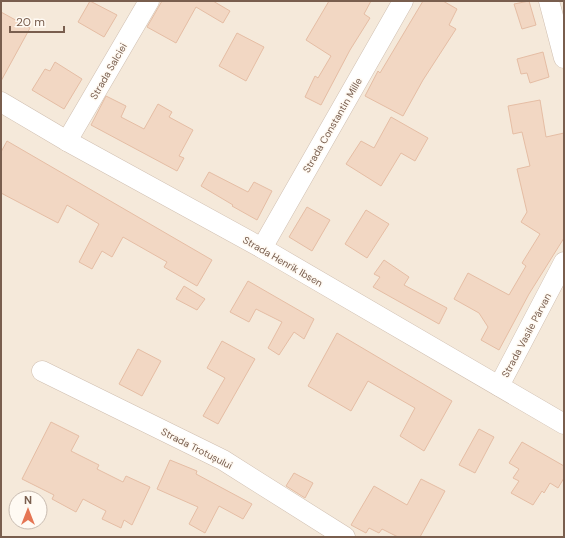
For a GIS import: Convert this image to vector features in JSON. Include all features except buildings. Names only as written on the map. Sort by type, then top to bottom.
[{"type":"street","name":"Strada Salciei","points":[[67,141],[149,1]]},
{"type":"street","name":"Strada Constantin Mille","points":[[262,248],[403,1]]},
{"type":"street","points":[[549,1],[564,58]]},
{"type":"street","name":"Strada Henrik Ibsen","points":[[1,102],[67,141],[262,248],[564,424]]},
{"type":"street","name":"Strada Vasile Pârvan","points":[[499,386],[564,262]]},
{"type":"street","name":"Strada Trotușului","points":[[42,371],[223,460],[345,537]]},
{"type":"shaded area","points":[[1,1],[564,1],[564,537],[1,537]]}]
